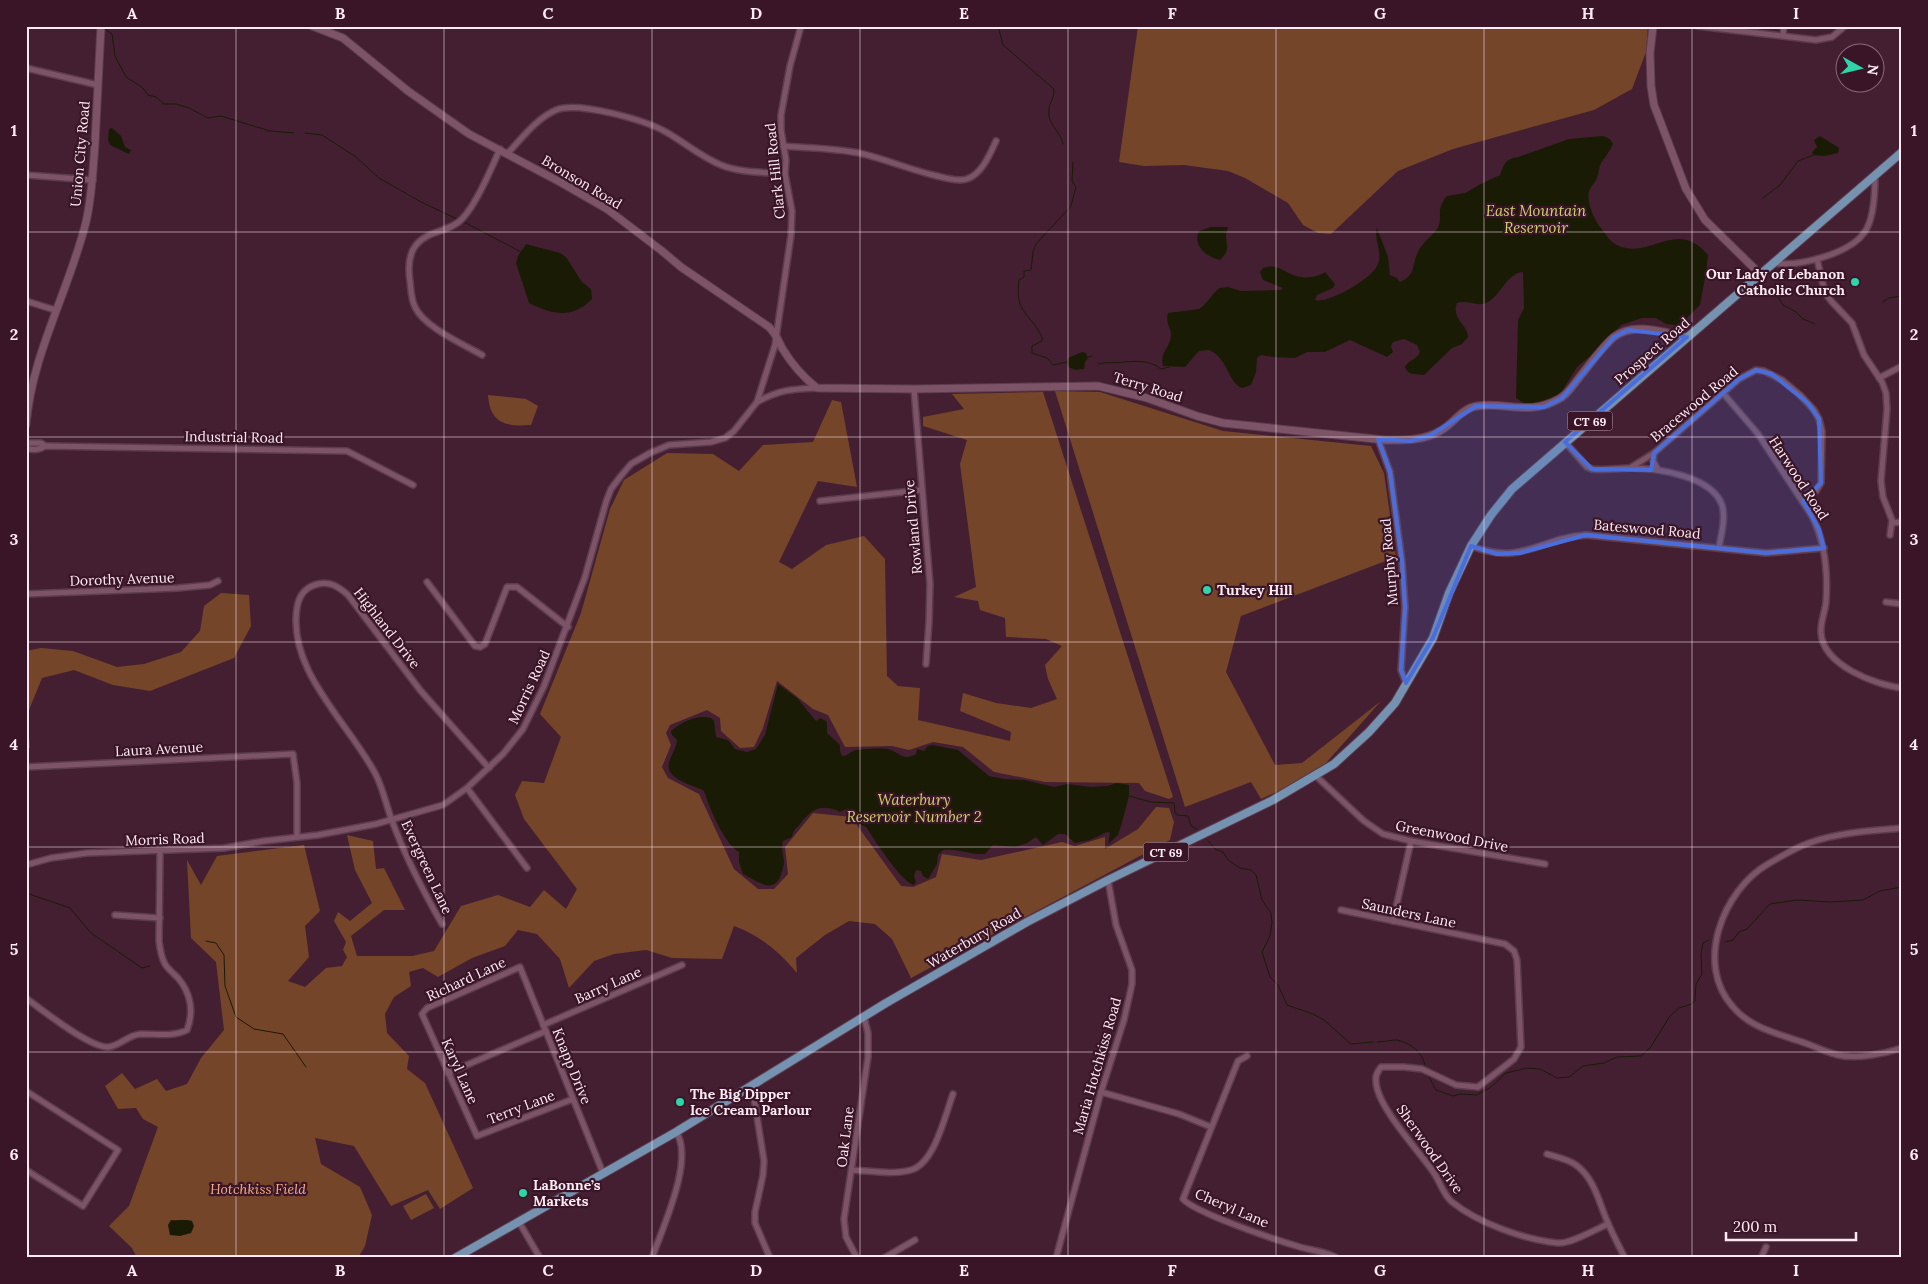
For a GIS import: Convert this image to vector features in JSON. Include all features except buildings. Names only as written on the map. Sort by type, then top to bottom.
[{"type":"main road","name":"Prospect Road","points":[[1449,592],[1471,546],[1491,515],[1512,489],[1902,152]]},
{"type":"main road","name":"Waterbury Road","points":[[454,1258],[676,1132],[864,1017],[1027,922],[1108,880],[1273,800],[1334,764],[1370,732],[1395,703],[1432,638],[1449,592]]},
{"type":"street","name":"Union City Road","points":[[26,425],[41,349],[80,244],[88,213],[92,180],[101,26]]},
{"type":"street","name":"Bronson Road","points":[[312,26],[343,38],[436,112],[469,134],[508,153],[607,210],[662,251],[681,268],[734,302],[776,334],[782,348],[799,372],[817,388]]},
{"type":"street","name":"Clark Hill Road","points":[[757,402],[775,345],[792,222],[781,130],[784,96],[801,26]]},
{"type":"street","points":[[1653,26],[1650,53],[1650,86],[1654,105],[1686,189],[1704,220],[1760,274]]},
{"type":"street","points":[[1697,26],[1816,40],[1832,37],[1844,26]]},
{"type":"street","points":[[1783,35],[1784,26]]},
{"type":"street","points":[[26,68],[98,85]]},
{"type":"street","points":[[508,153],[530,130],[554,110],[565,107],[602,111],[650,124],[713,162],[724,166],[785,174]]},
{"type":"street","points":[[783,146],[829,149],[860,154],[929,174],[957,180],[967,180],[976,174],[984,164],[996,141]]},
{"type":"street","points":[[482,355],[428,323],[420,316],[415,307],[412,294],[409,262],[416,245],[424,237],[452,226],[461,220],[469,210],[500,149]]},
{"type":"street","points":[[26,175],[92,180]]},
{"type":"street","points":[[1773,263],[1788,264],[1817,258],[1849,246],[1864,234],[1872,207],[1875,176]]},
{"type":"street","points":[[1817,258],[1826,295],[1851,320],[1864,355],[1885,390],[1888,405],[1881,486],[1892,523],[1890,535]]},
{"type":"street","points":[[26,301],[55,310]]},
{"type":"street","name":"Terry Road","points":[[757,402],[775,392],[794,389],[1098,386],[1147,398],[1223,423],[1378,439],[1410,440],[1431,436],[1464,411],[1476,406],[1544,407],[1562,398],[1614,337],[1628,330],[1641,329],[1687,337]]},
{"type":"street","points":[[1879,378],[1902,366]]},
{"type":"street","name":"Bracewood Road","points":[[1630,468],[1654,453],[1747,373],[1756,370],[1764,371],[1782,380],[1814,410],[1822,431],[1822,475],[1820,483],[1816,491],[1803,501]]},
{"type":"street","name":"Rowland Drive","points":[[914,389],[930,584],[926,664]]},
{"type":"street","name":"Harwood Road","points":[[1724,393],[1758,434],[1803,501],[1819,529],[1824,548],[1826,590],[1821,632],[1823,641],[1830,652],[1850,670],[1883,684],[1902,688]]},
{"type":"street","name":"Morris Road","points":[[26,865],[51,858],[87,853],[160,852],[224,848],[318,835],[353,829],[443,805],[467,788],[489,768],[512,745],[528,721],[568,627],[585,577],[606,502],[611,489],[620,476],[631,464],[669,445],[711,442],[725,438],[734,431],[757,402]]},
{"type":"street","name":"Murphy Road","points":[[1378,439],[1390,472],[1402,562],[1405,607],[1401,670],[1406,683]]},
{"type":"street","points":[[1565,442],[1592,469],[1630,468],[1658,470],[1705,485],[1718,497],[1722,506],[1723,518],[1719,547]]},
{"type":"street","name":"Industrial Road","points":[[26,446],[29,449],[41,449],[45,446],[347,450],[414,485]]},
{"type":"street","name":"Bracewood Road","points":[[1654,453],[1653,461],[1658,470]]},
{"type":"street","points":[[820,501],[921,490]]},
{"type":"street","points":[[1892,523],[1902,522]]},
{"type":"street","name":"Bateswood Road","points":[[1471,546],[1497,554],[1520,553],[1568,537],[1586,535],[1766,553],[1824,548]]},
{"type":"street","name":"Dorothy Avenue","points":[[26,594],[178,588],[210,585],[218,581]]},
{"type":"street","points":[[427,582],[475,646],[480,647],[485,644],[507,588],[511,586],[517,587],[568,627]]},
{"type":"street","name":"Highland Drive","points":[[392,819],[384,792],[376,774],[337,718],[306,664],[300,649],[295,633],[298,603],[303,592],[310,586],[331,584],[348,595],[420,690],[489,768]]},
{"type":"street","points":[[1886,602],[1902,604]]},
{"type":"street","name":"Laura Avenue","points":[[26,767],[293,754],[297,783],[297,837]]},
{"type":"street","name":"Greenwood Drive","points":[[1316,776],[1364,821],[1383,834],[1411,842],[1545,864]]},
{"type":"street","points":[[467,788],[527,868]]},
{"type":"street","name":"Evergreen Lane","points":[[392,819],[429,901],[442,924]]},
{"type":"street","points":[[1902,828],[1854,833],[1811,842],[1767,864],[1744,883],[1730,902],[1717,933],[1716,958],[1719,980],[1727,1000],[1742,1016],[1755,1026],[1839,1055],[1875,1055],[1902,1048]]},
{"type":"street","points":[[1393,921],[1411,842]]},
{"type":"street","points":[[26,998],[72,1031],[94,1043],[107,1047],[118,1045],[127,1038],[139,1034],[178,1034],[187,1030],[191,1006],[185,987],[165,964],[159,941],[160,852]]},
{"type":"street","name":"Maria Hotchkiss Road","points":[[1056,1258],[1101,1092],[1124,1020],[1132,984],[1132,970],[1116,925],[1108,880]]},
{"type":"street","name":"Saunders Lane","points":[[1341,910],[1473,938]]},
{"type":"street","points":[[115,915],[160,918]]},
{"type":"street","name":"Sherwood Drive","points":[[1473,938],[1505,944],[1514,951],[1517,960],[1521,1047],[1514,1059],[1478,1087],[1456,1085],[1422,1069],[1398,1066],[1381,1067],[1375,1081],[1382,1099],[1397,1126],[1435,1174],[1450,1201],[1466,1212],[1500,1228],[1560,1243],[1608,1224]]},
{"type":"street","name":"Barry Lane","points":[[448,1073],[682,965]]},
{"type":"street","name":"Knapp Drive","points":[[520,967],[603,1174]]},
{"type":"street","name":"Richard Lane","points":[[422,1014],[427,1008],[520,967]]},
{"type":"street","name":"Karyl Lane","points":[[422,1014],[477,1136]]},
{"type":"street","name":"Oak Lane","points":[[857,1258],[846,1237],[844,1227],[861,1093],[868,1057],[868,1033],[864,1017]]},
{"type":"street","name":"Cheryl Lane","points":[[1246,1056],[1238,1061],[1210,1127],[1183,1199],[1187,1203],[1282,1241],[1329,1253],[1337,1258]]},
{"type":"street","points":[[752,1085],[764,1161],[755,1212],[755,1223],[770,1258]]},
{"type":"street","points":[[26,1091],[118,1150],[83,1206],[26,1170]]},
{"type":"street","points":[[1101,1092],[1179,1114],[1210,1127]]},
{"type":"street","points":[[852,1170],[900,1171],[918,1166],[932,1150],[953,1094]]},
{"type":"street","name":"Terry Lane","points":[[477,1136],[573,1099]]},
{"type":"street","points":[[652,1258],[680,1181],[681,1139],[676,1132]]},
{"type":"street","points":[[1547,1154],[1571,1162],[1586,1175],[1594,1188],[1608,1224],[1625,1258]]},
{"type":"street","points":[[519,1222],[540,1258]]},
{"type":"street","points":[[884,1258],[915,1240]]},
{"type":"street","points":[[1761,1258],[1766,1247]]},
{"type":"highlighted area","points":[[1628,330],[1687,337],[1565,442],[1592,469],[1651,470],[1654,453],[1739,379],[1756,370],[1772,374],[1808,403],[1819,419],[1821,483],[1803,501],[1819,529],[1824,548],[1766,553],[1586,535],[1520,553],[1497,554],[1471,546],[1433,638],[1406,683],[1401,670],[1405,607],[1402,562],[1390,472],[1378,439],[1410,441],[1431,435],[1476,406],[1544,407],[1562,398],[1614,337]]},
{"type":"green space","points":[[1138,26],[1648,26],[1646,52],[1632,89],[1594,110],[1453,149],[1398,171],[1331,234],[1318,233],[1303,225],[1288,203],[1245,178],[1228,171],[1184,165],[1144,166],[1119,162]]},
{"type":"green space","points":[[1055,391],[1100,392],[1223,431],[1371,446],[1384,473],[1396,557],[1241,616],[1226,672],[1275,765],[1302,763],[1381,701],[1326,763],[1279,791],[1261,799],[1251,782],[1185,807]]},
{"type":"green space","name":"Hotchkiss Field","points":[[1043,392],[1173,797],[1169,799],[1145,791],[1139,783],[1045,782],[994,772],[963,747],[933,742],[909,750],[892,746],[845,747],[828,715],[813,709],[777,681],[763,728],[754,747],[740,748],[721,731],[720,718],[707,710],[670,725],[666,733],[671,745],[662,767],[668,778],[699,794],[734,869],[758,889],[774,889],[788,874],[785,847],[813,813],[851,817],[901,886],[913,887],[936,877],[942,854],[981,860],[1062,842],[1075,846],[1105,837],[1105,849],[1138,829],[1156,807],[1169,808],[1174,822],[1170,840],[911,978],[892,939],[875,924],[849,921],[825,935],[796,958],[797,973],[769,945],[734,926],[722,959],[672,958],[646,950],[614,954],[594,961],[569,988],[560,959],[537,934],[518,930],[505,946],[472,958],[438,977],[423,968],[409,972],[411,986],[394,997],[385,1014],[387,1033],[409,1056],[407,1069],[425,1083],[473,1188],[440,1209],[428,1190],[391,1206],[354,1146],[315,1138],[321,1164],[360,1187],[372,1215],[365,1246],[358,1258],[137,1258],[132,1248],[109,1226],[129,1206],[158,1127],[143,1119],[136,1108],[118,1109],[105,1086],[122,1073],[135,1089],[157,1079],[166,1091],[187,1084],[201,1058],[224,1030],[216,962],[191,938],[187,860],[201,885],[217,856],[304,845],[320,911],[305,926],[309,957],[288,981],[305,987],[326,968],[342,966],[347,957],[343,950],[346,942],[334,921],[338,912],[350,921],[372,903],[355,870],[347,835],[373,841],[376,869],[384,868],[405,910],[384,910],[351,936],[357,956],[412,956],[434,951],[461,906],[498,895],[530,907],[544,890],[566,909],[577,889],[524,819],[515,795],[522,781],[544,783],[561,737],[540,714],[581,613],[610,509],[624,480],[667,453],[713,454],[739,471],[763,445],[813,442],[832,400],[841,402],[857,487],[818,481],[779,562],[792,569],[826,545],[864,536],[885,559],[887,676],[898,686],[920,688],[918,720],[1010,741],[1011,732],[960,711],[963,693],[996,703],[1031,708],[1057,699],[1048,679],[1045,665],[1062,646],[1046,639],[1006,637],[1005,618],[980,610],[978,601],[954,597],[976,587],[960,464],[967,440],[923,426],[923,417],[964,409],[952,394]]},
{"type":"green space","points":[[488,395],[526,399],[538,406],[531,425],[506,424],[501,421],[492,412]]},
{"type":"green space","points":[[221,593],[249,595],[251,626],[234,658],[150,691],[113,685],[74,670],[42,678],[27,715],[30,748],[26,748],[26,651],[41,648],[73,651],[117,667],[144,664],[181,652],[200,631],[204,606]]},
{"type":"green space","points":[[426,1194],[434,1208],[411,1220],[403,1206]]},
{"type":"water","points":[[112,128],[121,136],[125,147],[131,150],[129,154],[110,145],[108,140],[109,129]]},
{"type":"water","name":"East Mountain Reservoir","points":[[1603,136],[1610,139],[1613,144],[1601,163],[1597,178],[1588,195],[1595,220],[1611,241],[1616,245],[1631,249],[1643,248],[1675,239],[1685,240],[1696,245],[1708,255],[1700,305],[1678,325],[1666,324],[1656,318],[1642,318],[1621,325],[1601,347],[1577,367],[1562,391],[1550,400],[1530,404],[1516,398],[1518,320],[1524,308],[1523,272],[1512,277],[1493,299],[1484,304],[1457,303],[1456,313],[1468,337],[1462,344],[1452,348],[1424,375],[1408,372],[1405,367],[1420,352],[1417,345],[1404,339],[1393,342],[1391,346],[1393,352],[1387,357],[1350,340],[1325,352],[1307,352],[1295,358],[1261,355],[1257,358],[1256,372],[1251,385],[1242,388],[1233,381],[1216,354],[1209,350],[1199,351],[1185,367],[1163,366],[1162,358],[1171,336],[1167,321],[1168,313],[1199,309],[1220,288],[1228,287],[1241,291],[1281,290],[1283,288],[1263,280],[1260,272],[1263,268],[1269,267],[1278,268],[1301,277],[1314,277],[1325,272],[1335,284],[1333,288],[1317,295],[1315,300],[1339,294],[1358,284],[1377,266],[1379,251],[1376,237],[1377,228],[1388,257],[1390,275],[1397,278],[1400,282],[1409,276],[1421,247],[1438,228],[1440,208],[1447,196],[1465,193],[1500,175],[1504,165],[1510,159],[1569,139]]},
{"type":"water","points":[[1820,136],[1839,148],[1838,153],[1824,156],[1813,155],[1812,152],[1817,147],[1814,140]]},
{"type":"water","points":[[1211,227],[1228,227],[1226,235],[1227,250],[1220,260],[1210,256],[1199,246],[1197,236],[1199,231]]},
{"type":"water","points":[[526,244],[560,253],[566,257],[582,282],[591,289],[592,299],[577,310],[562,313],[546,310],[529,303],[516,263]]},
{"type":"water","points":[[1082,352],[1086,353],[1088,358],[1084,369],[1075,370],[1068,367],[1068,358]]},
{"type":"water","name":"Waterbury Reservoir Number 2","points":[[778,684],[797,698],[816,721],[821,718],[827,722],[827,733],[840,745],[842,756],[856,750],[888,749],[907,757],[916,754],[917,749],[924,751],[928,746],[932,745],[958,750],[989,776],[1024,780],[1054,787],[1067,784],[1091,787],[1117,783],[1129,785],[1129,796],[1118,835],[1108,844],[1110,833],[1107,832],[1090,840],[1075,843],[1065,834],[1058,834],[1043,845],[1036,837],[1027,843],[1015,847],[993,845],[985,854],[943,850],[938,855],[937,864],[928,879],[923,876],[921,871],[916,870],[914,876],[916,882],[914,885],[895,868],[866,827],[859,824],[854,810],[846,809],[840,812],[822,808],[813,811],[795,830],[792,837],[783,841],[784,865],[777,882],[773,885],[768,885],[758,882],[743,874],[739,862],[739,852],[722,833],[713,816],[704,791],[681,781],[671,774],[669,763],[677,740],[671,731],[690,720],[700,717],[711,718],[714,721],[716,737],[728,740],[735,749],[747,752],[756,749],[765,735]]},
{"type":"water","points":[[171,1220],[192,1221],[194,1226],[191,1233],[180,1236],[170,1235],[168,1225]]},
{"type":"waterway","points":[[998,26],[1003,45],[1054,89],[1049,116],[1063,144]]},
{"type":"waterway","points":[[105,29],[112,34],[115,56],[126,77],[143,88],[148,95],[156,97],[164,104],[176,104],[189,108],[208,118],[221,116],[270,131],[294,133]]},
{"type":"waterway","points":[[305,133],[322,135],[356,157],[379,178],[421,202],[457,219]]},
{"type":"waterway","points":[[1763,198],[1780,185],[1798,161],[1814,155]]},
{"type":"waterway","points":[[1067,362],[1053,365],[1047,358],[1032,353],[1032,346],[1042,341],[1042,337],[1024,312],[1019,300],[1018,291],[1019,280],[1024,277],[1024,271],[1031,270],[1036,244],[1071,206],[1076,187],[1072,181],[1073,162]]},
{"type":"waterway","points":[[464,222],[521,252]]},
{"type":"waterway","points":[[1764,293],[1778,297],[1783,305],[1796,312],[1803,319],[1815,324]]},
{"type":"waterway","points":[[1883,302],[1889,298],[1902,296]]},
{"type":"waterway","points":[[1088,357],[1092,356]]},
{"type":"waterway","points":[[1098,363],[1138,361],[1152,364],[1161,369],[1169,367]]},
{"type":"waterway","points":[[1129,796],[1151,802],[1174,803],[1177,815],[1188,816],[1191,826],[1197,829]]},
{"type":"waterway","points":[[1208,841],[1215,849],[1223,852],[1228,860],[1240,868],[1251,870],[1256,875],[1262,900],[1271,913],[1272,923],[1270,936],[1262,952],[1270,977],[1278,985],[1287,1005],[1324,1020],[1351,1044],[1373,1042]]},
{"type":"waterway","points":[[1725,942],[1733,940],[1739,932],[1747,929],[1770,904],[1796,900],[1830,902],[1863,900],[1880,891],[1902,887]]},
{"type":"waterway","points":[[26,893],[70,908],[91,933],[142,968],[150,966]]},
{"type":"waterway","points":[[1429,1077],[1436,1090],[1453,1096],[1461,1094],[1477,1095],[1491,1087],[1506,1073],[1527,1068],[1540,1069],[1557,1078],[1569,1077],[1583,1066],[1604,1063],[1617,1057],[1641,1056],[1650,1048],[1670,1016],[1679,1008],[1692,1004],[1695,1001],[1696,984],[1702,974],[1701,955],[1703,943],[1709,940]]},
{"type":"waterway","points":[[206,941],[216,943],[224,955],[225,986],[236,1017],[254,1029],[283,1034],[306,1067]]},
{"type":"waterway","points":[[1377,1042],[1397,1040],[1407,1043],[1419,1052],[1425,1065]]},
{"type":"place","name":"Our Lady of Lebanon Catholic Church","points":[[1855,282]]},
{"type":"place","name":"Turkey Hill","points":[[1207,590]]},
{"type":"place","name":"The Big Dipper Ice Cream Parlour","points":[[680,1102]]},
{"type":"place","name":"LaBonne’s Markets","points":[[523,1193]]}]
